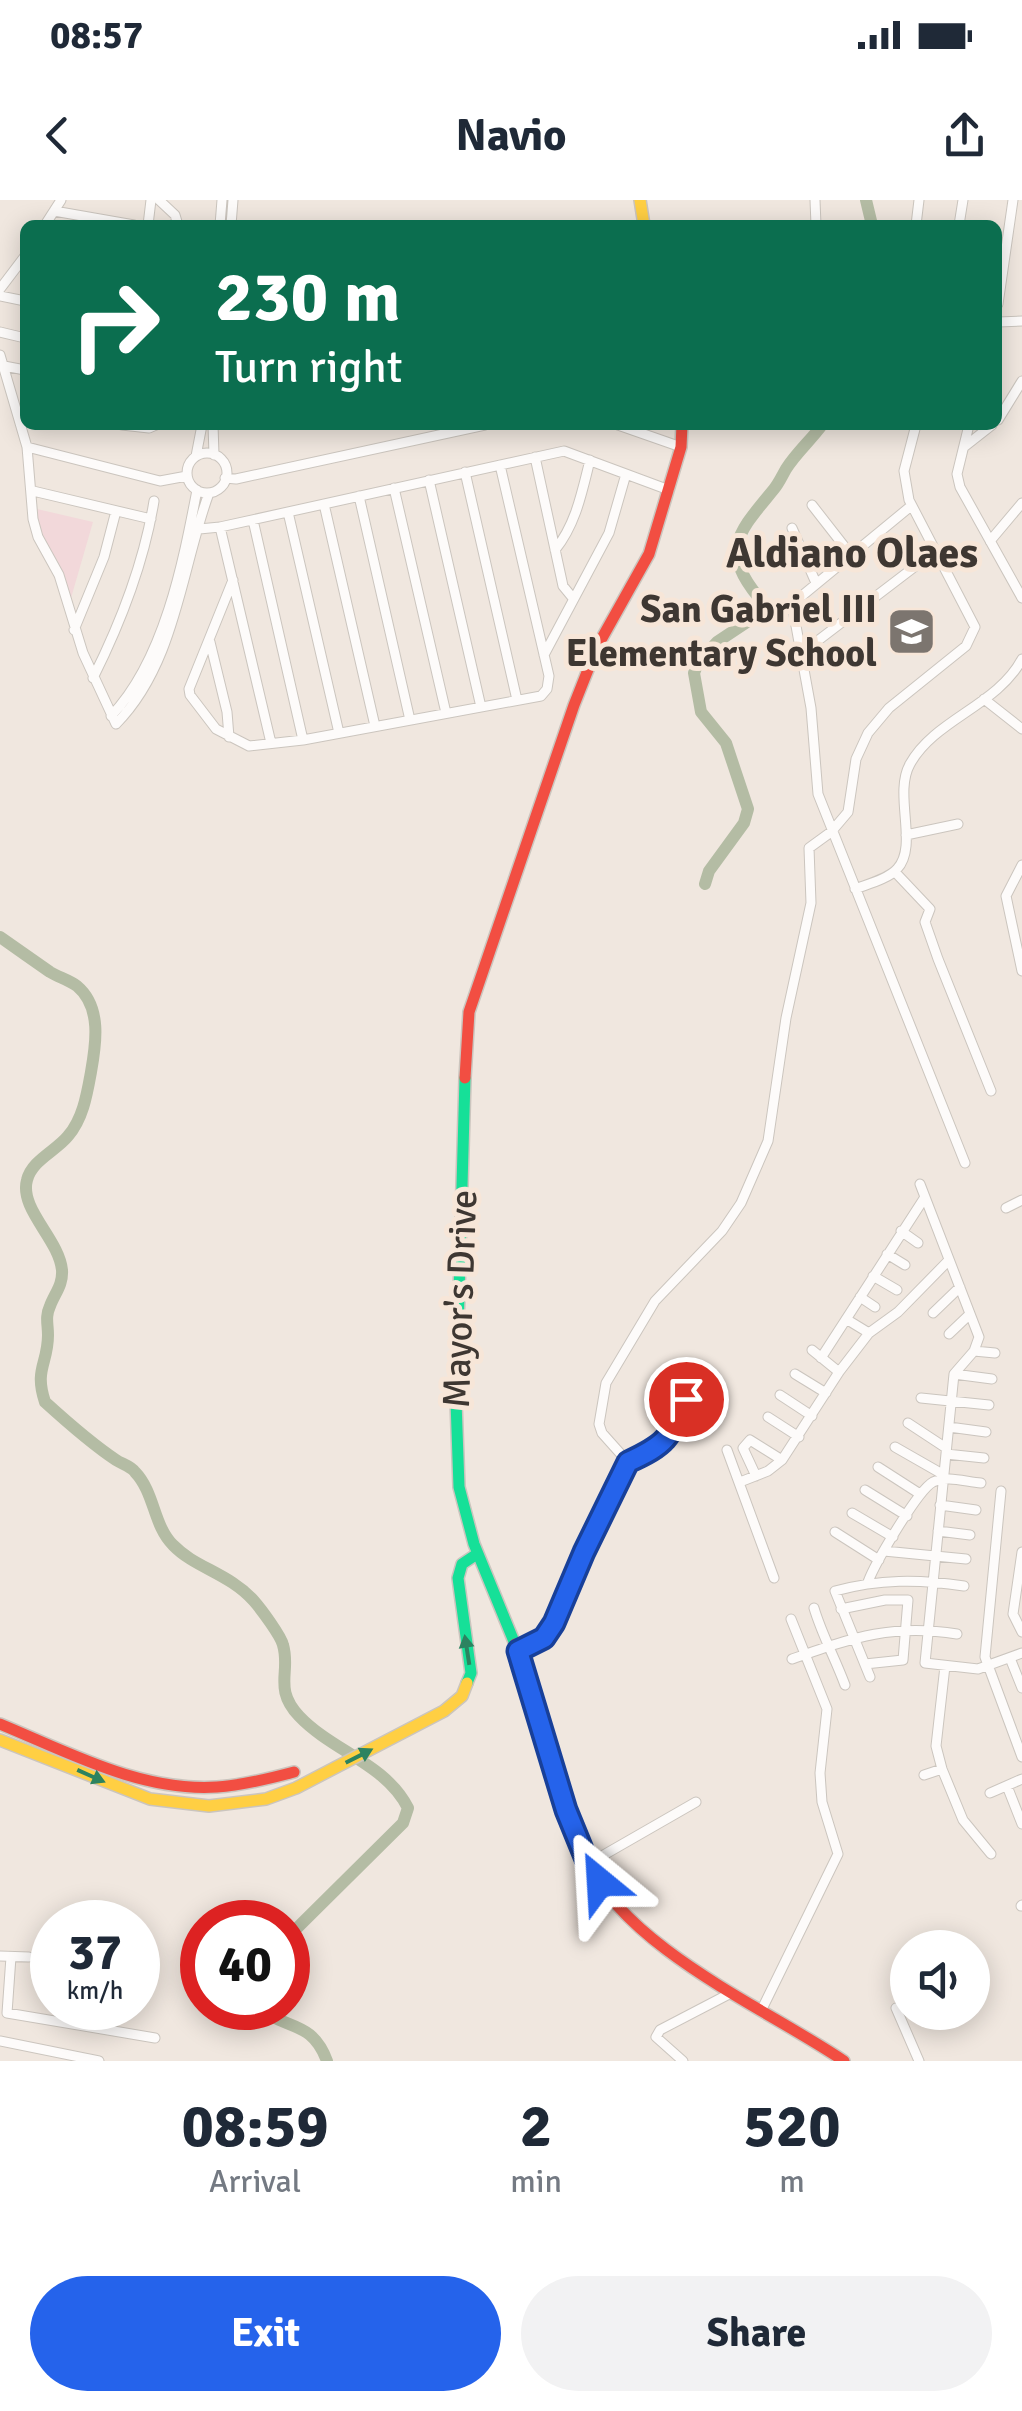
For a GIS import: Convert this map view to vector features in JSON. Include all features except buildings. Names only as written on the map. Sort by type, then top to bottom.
[{"type":"street","points":[[48,220],[61,200]]},
{"type":"street","points":[[159,200],[176,220]]},
{"type":"street","points":[[1002,274],[1012,200]]},
{"type":"street","points":[[54,211],[105,220]]},
{"type":"street","points":[[0,292],[20,269]]},
{"type":"street","points":[[2,360],[20,405]]},
{"type":"street","points":[[1002,414],[1022,381]]},
{"type":"street","points":[[25,430],[33,491],[32,519],[60,575],[74,630],[112,716],[143,670],[209,492]]},
{"type":"street","points":[[194,531],[196,490],[187,476],[201,430]]},
{"type":"street","points":[[213,430],[214,455]]},
{"type":"street","points":[[226,478],[462,430]]},
{"type":"street","points":[[632,430],[680,447]]},
{"type":"street","name":"Mayor's Drive","points":[[682,430],[680,447],[644,567],[597,647],[574,706],[466,1025],[458,1487],[477,1554],[518,1651],[566,1810],[588,1864],[612,1899],[650,1936],[730,1993],[844,2061]]},
{"type":"street","points":[[628,1462],[602,1433],[599,1424],[606,1382],[655,1301],[722,1231],[756,1172],[768,1142],[786,1018],[811,903],[809,848],[831,832],[848,812],[856,758],[868,733],[889,708],[935,674],[972,637],[975,627],[911,506],[904,471],[915,430]]},
{"type":"street","points":[[968,430],[957,474],[960,487],[1022,598]]},
{"type":"street","points":[[964,447],[986,430]]},
{"type":"street","points":[[28,447],[160,481],[187,476]]},
{"type":"street","points":[[194,531],[564,450],[668,490]]},
{"type":"street","points":[[196,456],[214,455],[224,463],[226,478],[220,487],[209,492],[196,490]]},
{"type":"street","points":[[535,457],[563,586],[572,597]]},
{"type":"street","points":[[555,550],[566,537],[576,513],[590,460]]},
{"type":"street","points":[[233,580],[189,689],[216,729],[249,746],[303,740],[541,696],[547,690],[549,676],[500,465]]},
{"type":"street","points":[[465,472],[517,700]]},
{"type":"street","points":[[544,655],[609,533],[626,474]]},
{"type":"street","points":[[430,480],[482,707]]},
{"type":"street","points":[[394,488],[446,713]]},
{"type":"street","points":[[33,491],[151,519]]},
{"type":"street","points":[[359,496],[410,720]]},
{"type":"street","points":[[92,678],[120,622],[154,501]]},
{"type":"street","points":[[990,541],[1022,502]]},
{"type":"street","points":[[324,504],[375,726]]},
{"type":"street","points":[[812,505],[851,555]]},
{"type":"street","points":[[911,506],[792,604],[811,708],[818,794],[964,1163]]},
{"type":"street","points":[[74,630],[104,557],[116,511]]},
{"type":"street","points":[[288,512],[339,733]]},
{"type":"street","points":[[253,520],[303,740]]},
{"type":"street","points":[[220,527],[271,743]]},
{"type":"street","points":[[792,528],[816,584]]},
{"type":"street","points":[[800,655],[934,552]]},
{"type":"street","points":[[210,642],[229,737]]},
{"type":"street","points":[[855,889],[895,872],[900,866],[906,836],[903,795],[908,767],[932,737],[1004,683],[1022,659]]},
{"type":"street","points":[[984,699],[1022,729]]},
{"type":"street","points":[[906,836],[958,824]]},
{"type":"street","points":[[1022,865],[1006,896],[1022,971]]},
{"type":"street","points":[[895,872],[930,909],[925,922],[991,1091]]},
{"type":"street","points":[[920,1184],[979,1338],[974,1351],[954,1374],[925,1663],[978,1669],[1022,1653]]},
{"type":"street","points":[[821,1358],[925,1197]]},
{"type":"street","points":[[1006,1208],[1022,1200]]},
{"type":"street","points":[[901,1232],[918,1243]]},
{"type":"street","points":[[886,1254],[904,1265]]},
{"type":"street","points":[[740,1482],[782,1460],[839,1372],[869,1334],[898,1312],[949,1260]]},
{"type":"street","points":[[874,1276],[896,1290]]},
{"type":"street","points":[[933,1313],[960,1287]]},
{"type":"street","points":[[860,1296],[875,1307]]},
{"type":"street","points":[[948,1334],[970,1314]]},
{"type":"street","points":[[846,1319],[869,1334]]},
{"type":"street","points":[[812,1350],[839,1372]]},
{"type":"street","points":[[974,1351],[996,1353]]},
{"type":"street","points":[[795,1374],[826,1393]]},
{"type":"street","points":[[954,1374],[992,1379]]},
{"type":"street","points":[[780,1395],[812,1416]]},
{"type":"street","points":[[921,1398],[989,1405]]},
{"type":"street","points":[[518,1651],[544,1638],[554,1623],[628,1462],[655,1452],[675,1425],[686,1399]]},
{"type":"street","points":[[768,1417],[799,1437]]},
{"type":"street","points":[[908,1423],[946,1451],[984,1458]]},
{"type":"street","points":[[949,1427],[986,1432]]},
{"type":"street","points":[[756,1476],[744,1448],[750,1440],[782,1460]]},
{"type":"street","points":[[895,1447],[944,1477],[980,1484]]},
{"type":"street","points":[[727,1450],[774,1578]]},
{"type":"street","points":[[878,1467],[920,1494]]},
{"type":"street","points":[[868,1582],[920,1494],[944,1477]]},
{"type":"street","points":[[865,1490],[907,1516]]},
{"type":"street","points":[[1002,1492],[985,1657],[1022,1758]]},
{"type":"street","points":[[940,1505],[976,1510]]},
{"type":"street","points":[[852,1513],[893,1537]]},
{"type":"street","points":[[938,1531],[970,1535]]},
{"type":"street","points":[[834,1532],[882,1555],[966,1559]]},
{"type":"street","points":[[1022,1552],[1013,1614],[1022,1632]]},
{"type":"street","points":[[0,1740],[134,1794],[182,1805],[266,1800],[444,1711],[467,1689],[471,1674],[458,1578],[462,1564],[477,1554]]},
{"type":"street","points":[[870,1677],[835,1591],[868,1582],[932,1581],[964,1586]]},
{"type":"street","points":[[841,1608],[906,1598],[909,1603],[903,1660],[865,1664]]},
{"type":"street","points":[[814,1608],[845,1685]]},
{"type":"street","points":[[761,2011],[838,1854],[822,1802],[820,1774],[827,1709],[791,1620]]},
{"type":"street","points":[[792,1659],[852,1637],[890,1630],[928,1629],[958,1634]]},
{"type":"street","points":[[1010,1658],[1022,1688]]},
{"type":"street","points":[[945,1666],[936,1746],[964,1820],[991,1854]]},
{"type":"street","points":[[0,1724],[146,1782],[216,1790],[294,1772]]},
{"type":"street","points":[[924,1775],[942,1769]]},
{"type":"street","points":[[990,1794],[1022,1780]]},
{"type":"street","points":[[1007,1786],[1022,1824]]},
{"type":"street","points":[[588,1864],[696,1802]]},
{"type":"street","points":[[29,1957],[6,1956],[7,2013],[155,2038]]},
{"type":"street","points":[[683,2061],[656,2037],[660,2030],[730,1993]]},
{"type":"street","points":[[906,2030],[919,2061]]},
{"type":"street","points":[[0,2041],[100,2061]]},
{"type":"shaded area","points":[[37,509],[93,522],[71,598],[57,560],[40,537]]},
{"type":"waterway","points":[[866,200],[871,220]]},
{"type":"waterway","points":[[705,884],[709,871],[744,823],[748,809],[726,743],[701,712],[694,673],[717,642],[753,618],[759,598],[740,566],[738,541],[751,517],[818,430]]},
{"type":"waterway","points":[[0,937],[77,986],[94,1015],[94,1050],[84,1106],[73,1129],[34,1167],[27,1180],[29,1202],[62,1270],[48,1314],[41,1374],[45,1402],[142,1480],[161,1528],[173,1545],[254,1601],[283,1645],[285,1688],[291,1706],[312,1728],[386,1780],[408,1808],[403,1823],[310,1915]]},
{"type":"waterway","points":[[302,2030],[314,2039],[327,2061]]},
{"type":"traffic: fast","points":[[465,1078],[456,1401],[459,1487],[474,1544],[515,1644]]},
{"type":"traffic: fast","points":[[467,1683],[471,1673],[458,1578],[462,1564],[477,1554]]},
{"type":"traffic: slow","points":[[640,200],[643,220]]},
{"type":"traffic: slow","points":[[0,1740],[150,1799],[209,1806],[266,1799],[296,1788],[444,1711],[462,1696],[467,1683]]},
{"type":"traffic: jam","points":[[465,1078],[469,1012],[574,705],[597,647],[649,554],[681,447],[682,430]]},
{"type":"traffic: jam","points":[[515,1644],[575,1836],[607,1894],[634,1923],[702,1975],[844,2061]]},
{"type":"traffic: jam","points":[[0,1724],[105,1768],[161,1783],[217,1787],[294,1772]]},
{"type":"place","name":"San Gabriel III Elementary School","points":[[912,631]]},
{"type":"district","name":"Aldiano Olaes","points":[[852,553]]},
{"type":"route","points":[[600,1882],[588,1864],[566,1810],[518,1651],[544,1638],[628,1462],[655,1452],[675,1425],[686,1399]]}]
